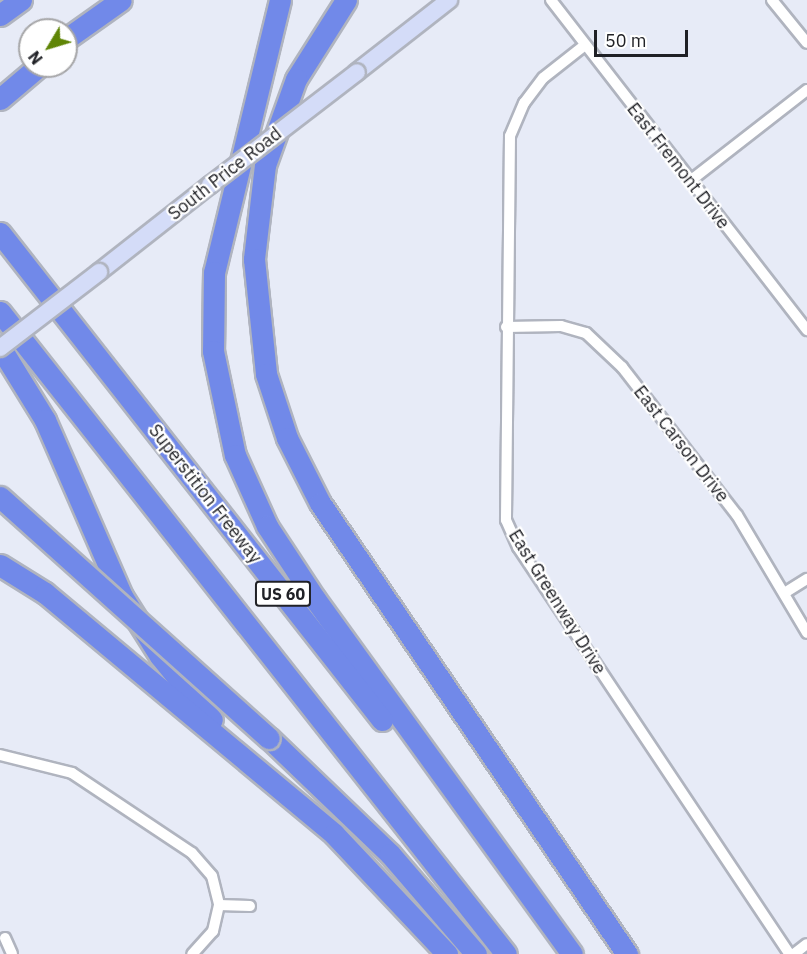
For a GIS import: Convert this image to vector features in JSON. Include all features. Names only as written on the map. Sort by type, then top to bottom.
[{"type":"highway","points":[[0,15],[21,0]]},
{"type":"highway","points":[[78,32],[121,0]]},
{"type":"highway","points":[[280,0],[214,272],[213,351],[235,455],[267,526],[321,609],[572,954]]},
{"type":"highway","points":[[346,0],[296,79],[265,165],[254,259],[266,375],[287,438],[320,503],[627,954]]},
{"type":"highway","points":[[0,88],[18,75]]},
{"type":"highway","points":[[0,99],[25,78]]},
{"type":"highway","name":"Superstition Freeway","points":[[0,233],[566,954]]},
{"type":"highway","name":"US 60","points":[[0,312],[506,954]]},
{"type":"highway","points":[[0,347],[45,420],[143,632],[199,707],[284,791]]},
{"type":"highway","points":[[0,497],[269,738],[390,854],[476,954]]},
{"type":"highway","points":[[0,565],[45,593],[284,791],[382,879],[447,954]]},
{"type":"main road","name":"South Price Road","points":[[0,347],[449,0]]},
{"type":"street","name":"East Fremont Drive","points":[[551,0],[807,330]]},
{"type":"street","points":[[771,0],[807,43]]},
{"type":"street","name":"East Greenway Drive","points":[[585,45],[543,78],[524,103],[510,136],[503,488],[506,519],[518,547],[789,954]]},
{"type":"street","points":[[690,182],[807,90]]},
{"type":"street","name":"East Carson Drive","points":[[506,327],[561,326],[586,333],[622,368],[737,515],[786,592],[807,633]]},
{"type":"street","points":[[786,592],[807,579]]},
{"type":"street","points":[[0,755],[72,773],[192,853],[212,876],[219,905],[213,932],[192,954]]},
{"type":"street","points":[[219,905],[250,906]]},
{"type":"street","points":[[5,938],[12,954]]},
{"type":"street","points":[[794,954],[807,944]]}]
